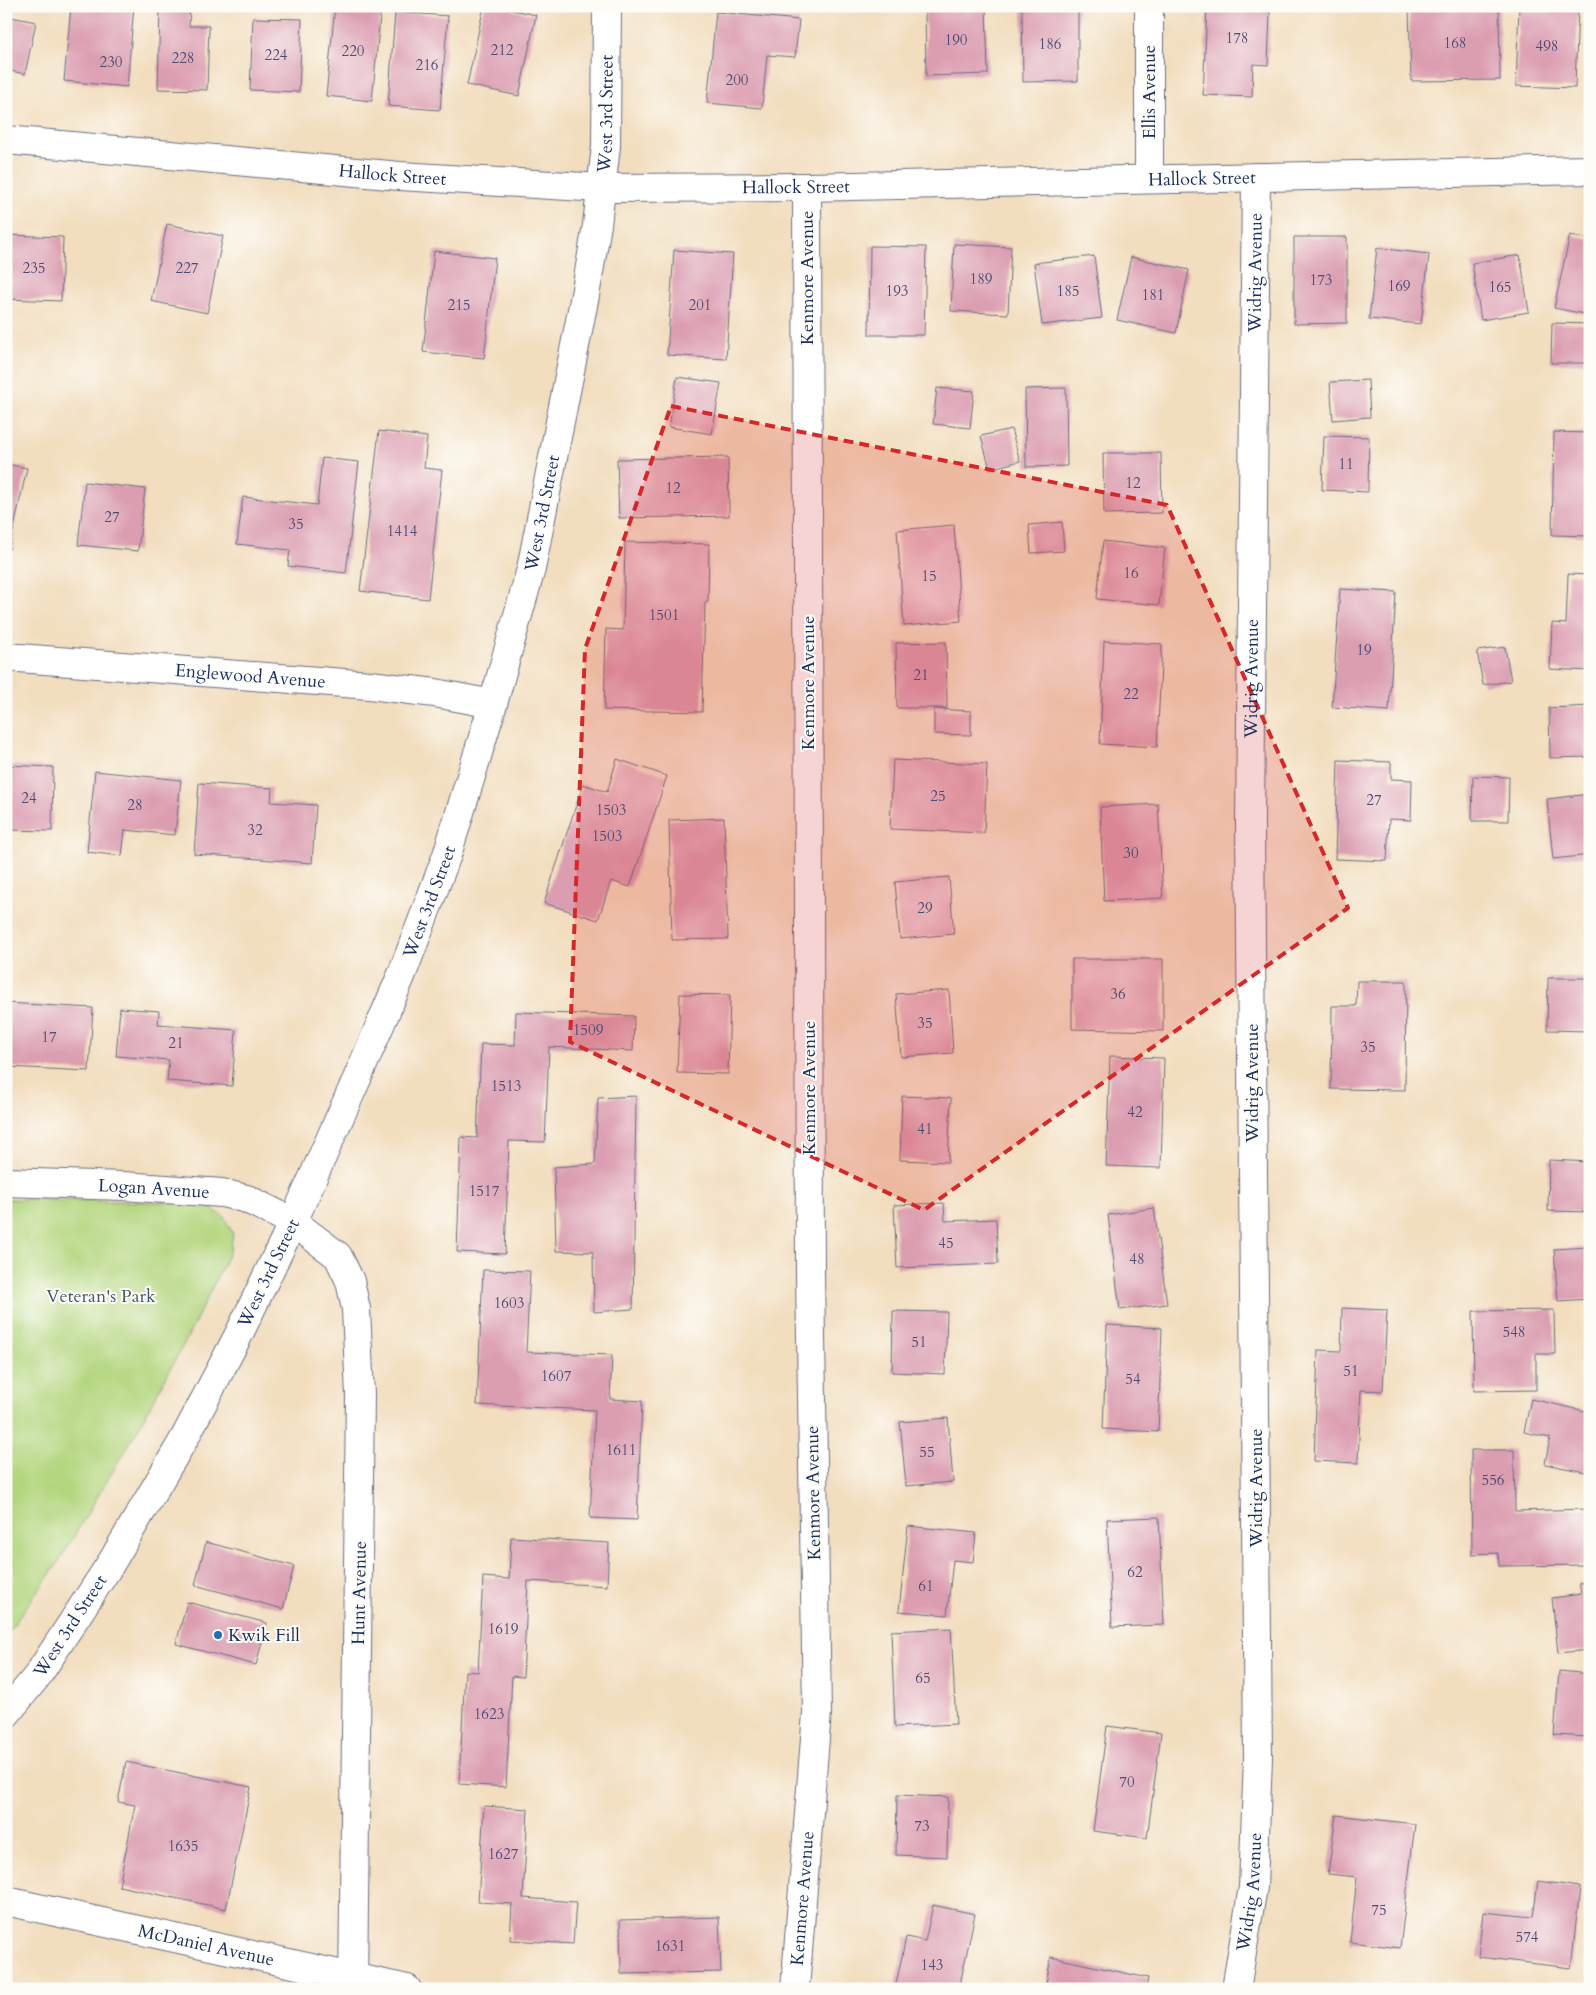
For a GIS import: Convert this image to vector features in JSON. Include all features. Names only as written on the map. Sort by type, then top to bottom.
[{"type":"street","name":"West 3rd Street","points":[[6,1714],[38,1675],[111,1563],[184,1439],[238,1336],[293,1222],[402,974],[447,855],[493,704],[531,569],[586,290],[606,146],[607,6]]},
{"type":"street","name":"Ellis Avenue","points":[[1149,6],[1149,178]]},
{"type":"street","name":"Hallock Street","points":[[6,140],[400,176],[601,188],[807,187],[1149,178],[1590,170]]},
{"type":"street","name":"Widrig Avenue","points":[[1236,1989],[1253,1887],[1258,1758],[1250,825],[1256,177]]},
{"type":"street","name":"Kenmore Avenue","points":[[795,1989],[816,1713],[809,1238],[807,187]]},
{"type":"street","name":"Englewood Avenue","points":[[6,656],[370,685],[435,693],[493,704]]},
{"type":"street","name":"Logan Avenue","points":[[6,1182],[123,1186],[222,1193],[247,1199],[293,1222]]},
{"type":"street","name":"Hunt Avenue","points":[[293,1222],[338,1256],[350,1281],[356,1309],[360,1395],[353,1983]]},
{"type":"street","name":"McDaniel Avenue","points":[[6,1901],[353,1983],[407,1989]]},
{"type":"highlighted area","points":[[671,406],[1167,505],[1348,908],[924,1210],[570,1042],[585,649]]},
{"type":"green space","name":"Veteran's Park","points":[[6,1199],[165,1202],[206,1205],[224,1217],[233,1234],[230,1251],[187,1338],[135,1434],[56,1566],[6,1635]]},
{"type":"building","points":[[71,6],[134,6],[127,87],[64,81]]},
{"type":"building","points":[[160,6],[190,6],[189,26],[209,26],[207,90],[158,89]]},
{"type":"building","points":[[260,6],[283,6],[283,10]]},
{"type":"building","points":[[335,6],[381,6],[372,101],[326,96]]},
{"type":"building","points":[[484,6],[494,6],[536,15],[519,96],[467,85]]},
{"type":"building","points":[[986,6],[988,74],[926,76],[925,7]]},
{"type":"building","points":[[1022,6],[1078,6],[1078,81],[1023,82]]},
{"type":"building","points":[[1207,6],[1256,6],[1256,11],[1270,12],[1268,65],[1253,64],[1252,97],[1203,95]]},
{"type":"building","points":[[1499,6],[1500,80],[1411,81],[1409,7]]},
{"type":"building","points":[[1519,6],[1578,6],[1575,88],[1516,86]]},
{"type":"building","points":[[395,12],[448,16],[440,110],[388,106]]},
{"type":"building","points":[[716,12],[799,20],[795,57],[767,55],[762,108],[707,103]]},
{"type":"building","points":[[6,16],[36,22],[25,74],[6,70]]},
{"type":"building","points":[[253,18],[302,19],[299,92],[250,90]]},
{"type":"building","points":[[167,224],[223,236],[207,313],[151,301]]},
{"type":"building","points":[[6,235],[63,237],[61,301],[6,299]]},
{"type":"building","points":[[1570,235],[1590,239],[1590,315],[1554,308]]},
{"type":"building","points":[[1294,237],[1347,237],[1347,323],[1294,324]]},
{"type":"building","points":[[954,244],[1011,247],[1008,314],[951,311]]},
{"type":"building","points":[[870,246],[926,247],[924,335],[869,335]]},
{"type":"building","points":[[1377,248],[1429,254],[1421,324],[1369,319]]},
{"type":"building","points":[[674,250],[733,254],[726,359],[667,355]]},
{"type":"building","points":[[434,251],[495,258],[484,358],[423,352]]},
{"type":"building","points":[[1520,255],[1529,312],[1481,320],[1472,263]]},
{"type":"building","points":[[1094,256],[1102,318],[1042,325],[1034,263]]},
{"type":"building","points":[[1131,257],[1189,270],[1176,333],[1117,320]]},
{"type":"building","points":[[1552,323],[1590,324],[1590,363],[1551,363]]},
{"type":"building","points":[[677,377],[721,383],[712,434],[669,427]]},
{"type":"building","points":[[1368,380],[1370,417],[1333,420],[1330,382]]},
{"type":"building","points":[[937,388],[974,391],[970,428],[933,424]]},
{"type":"building","points":[[1066,388],[1067,466],[1026,467],[1025,389]]},
{"type":"building","points":[[1011,429],[1020,461],[990,469],[981,436]]},
{"type":"building","points":[[379,431],[427,437],[424,468],[442,470],[428,599],[360,591]]},
{"type":"building","points":[[1554,432],[1590,433],[1590,536],[1552,535]]},
{"type":"building","points":[[1324,436],[1369,437],[1368,492],[1322,490]]},
{"type":"building","points":[[1103,453],[1161,453],[1162,513],[1104,514]]},
{"type":"building","points":[[728,457],[729,516],[619,518],[617,459]]},
{"type":"building","points":[[322,458],[359,462],[346,573],[288,566],[290,550],[237,544],[243,497],[317,505]]},
{"type":"building","points":[[6,464],[27,468],[9,550],[6,549]]},
{"type":"building","points":[[85,482],[145,489],[138,551],[78,545]]},
{"type":"building","points":[[1062,522],[1064,551],[1031,553],[1029,525]]},
{"type":"building","points":[[954,525],[961,621],[904,626],[897,530]]},
{"type":"building","points":[[1103,541],[1165,548],[1159,605],[1097,599]]},
{"type":"building","points":[[625,542],[709,544],[708,602],[705,602],[702,712],[604,710],[606,629],[623,630]]},
{"type":"building","points":[[1568,574],[1590,575],[1590,671],[1550,669],[1552,623],[1566,624]]},
{"type":"building","points":[[1340,589],[1396,592],[1389,711],[1332,707]]},
{"type":"building","points":[[1104,641],[1162,644],[1157,747],[1100,744]]},
{"type":"building","points":[[946,642],[947,708],[897,708],[896,643]]},
{"type":"building","points":[[1505,647],[1511,681],[1483,685],[1477,651]]},
{"type":"building","points":[[1590,706],[1590,757],[1550,758],[1549,708]]},
{"type":"building","points":[[934,709],[971,711],[971,735],[934,734]]},
{"type":"building","points":[[617,759],[667,776],[630,887],[611,881],[598,920],[544,903],[583,784],[607,792]]},
{"type":"building","points":[[893,760],[987,764],[984,833],[890,829]]},
{"type":"building","points":[[1338,760],[1391,762],[1391,779],[1412,780],[1411,820],[1389,819],[1387,861],[1335,859]]},
{"type":"building","points":[[6,765],[53,767],[52,831],[6,830]]},
{"type":"building","points":[[95,771],[181,780],[175,835],[125,830],[122,856],[87,852]]},
{"type":"building","points":[[1473,776],[1509,777],[1508,821],[1472,821]]},
{"type":"building","points":[[199,783],[272,788],[271,802],[316,805],[312,863],[194,854]]},
{"type":"building","points":[[1590,794],[1590,855],[1553,859],[1547,799]]},
{"type":"building","points":[[1158,804],[1163,898],[1104,901],[1100,807]]},
{"type":"building","points":[[724,818],[728,939],[672,940],[669,820]]},
{"type":"building","points":[[949,877],[954,934],[900,939],[895,882]]},
{"type":"building","points":[[1072,959],[1163,959],[1163,1031],[1072,1029]]},
{"type":"building","points":[[1548,978],[1590,978],[1590,1031],[1547,1030]]},
{"type":"building","points":[[1357,981],[1406,981],[1405,1090],[1331,1089],[1332,1006],[1356,1006]]},
{"type":"building","points":[[949,990],[953,1053],[901,1057],[896,994]]},
{"type":"building","points":[[680,994],[730,995],[728,1074],[677,1073]]},
{"type":"building","points":[[6,1003],[93,1008],[89,1071],[6,1067]]},
{"type":"building","points":[[120,1008],[159,1011],[158,1024],[236,1030],[232,1086],[167,1081],[169,1060],[116,1056]]},
{"type":"building","points":[[516,1012],[634,1016],[633,1051],[549,1047],[545,1142],[509,1141],[505,1254],[457,1252],[461,1137],[477,1138],[481,1044],[515,1045]]},
{"type":"building","points":[[1110,1056],[1164,1058],[1161,1168],[1106,1166]]},
{"type":"building","points":[[636,1096],[633,1309],[594,1312],[593,1252],[556,1251],[554,1167],[595,1164],[598,1098]]},
{"type":"building","points":[[902,1096],[951,1098],[948,1162],[900,1160]]},
{"type":"building","points":[[1549,1160],[1590,1162],[1590,1212],[1548,1211]]},
{"type":"building","points":[[944,1203],[945,1221],[996,1219],[998,1264],[897,1268],[894,1205]]},
{"type":"building","points":[[1154,1208],[1167,1304],[1120,1310],[1108,1215]]},
{"type":"building","points":[[1590,1247],[1590,1299],[1558,1301],[1554,1249]]},
{"type":"building","points":[[483,1270],[530,1271],[526,1352],[612,1355],[610,1399],[642,1401],[637,1520],[590,1518],[595,1410],[477,1405]]},
{"type":"building","points":[[1342,1308],[1387,1310],[1383,1391],[1361,1390],[1358,1463],[1314,1461],[1318,1350],[1341,1351]]},
{"type":"building","points":[[1554,1310],[1555,1354],[1536,1354],[1536,1390],[1474,1391],[1473,1311]]},
{"type":"building","points":[[893,1311],[947,1312],[945,1374],[892,1372]]},
{"type":"building","points":[[1107,1325],[1162,1328],[1158,1432],[1103,1429]]},
{"type":"building","points":[[1531,1399],[1590,1412],[1590,1473],[1545,1464],[1550,1438],[1524,1432]]},
{"type":"building","points":[[948,1418],[953,1482],[906,1486],[900,1422]]},
{"type":"building","points":[[1471,1450],[1514,1450],[1515,1511],[1590,1509],[1590,1565],[1499,1566],[1498,1553],[1472,1554]]},
{"type":"building","points":[[1159,1517],[1164,1625],[1112,1627],[1107,1519]]},
{"type":"building","points":[[908,1526],[976,1533],[973,1562],[953,1560],[947,1615],[899,1611]]},
{"type":"building","points":[[511,1537],[609,1543],[607,1586],[528,1581],[523,1677],[512,1676],[506,1787],[459,1784],[465,1671],[478,1672],[483,1577],[509,1579]]},
{"type":"building","points":[[206,1542],[294,1566],[283,1609],[195,1585]]},
{"type":"building","points":[[1590,1582],[1590,1650],[1558,1653],[1552,1598],[1581,1594],[1579,1583]]},
{"type":"building","points":[[187,1602],[267,1623],[256,1665],[176,1644]]},
{"type":"building","points":[[951,1628],[956,1724],[895,1727],[891,1631]]},
{"type":"building","points":[[1559,1671],[1590,1674],[1590,1737],[1554,1735]]},
{"type":"building","points":[[1107,1726],[1161,1733],[1147,1838],[1093,1831]]},
{"type":"building","points":[[126,1762],[251,1787],[226,1909],[119,1886],[135,1805],[118,1802]]},
{"type":"building","points":[[897,1795],[948,1797],[947,1857],[896,1855]]},
{"type":"building","points":[[484,1806],[528,1809],[523,1898],[576,1902],[573,1944],[510,1940],[512,1904],[478,1902]]},
{"type":"building","points":[[1336,1815],[1415,1824],[1400,1948],[1350,1942],[1357,1877],[1328,1874]]},
{"type":"building","points":[[1538,1881],[1580,1887],[1571,1968],[1478,1957],[1483,1912],[1533,1917]]},
{"type":"building","points":[[933,1905],[975,1914],[959,1989],[895,1989],[906,1937],[925,1941]]},
{"type":"building","points":[[719,1917],[721,1972],[621,1974],[620,1920]]},
{"type":"building","points":[[1051,1957],[1148,1978],[1146,1989],[1045,1989]]},
{"type":"place","name":"Kwik Fill","points":[[218,1635]]}]
